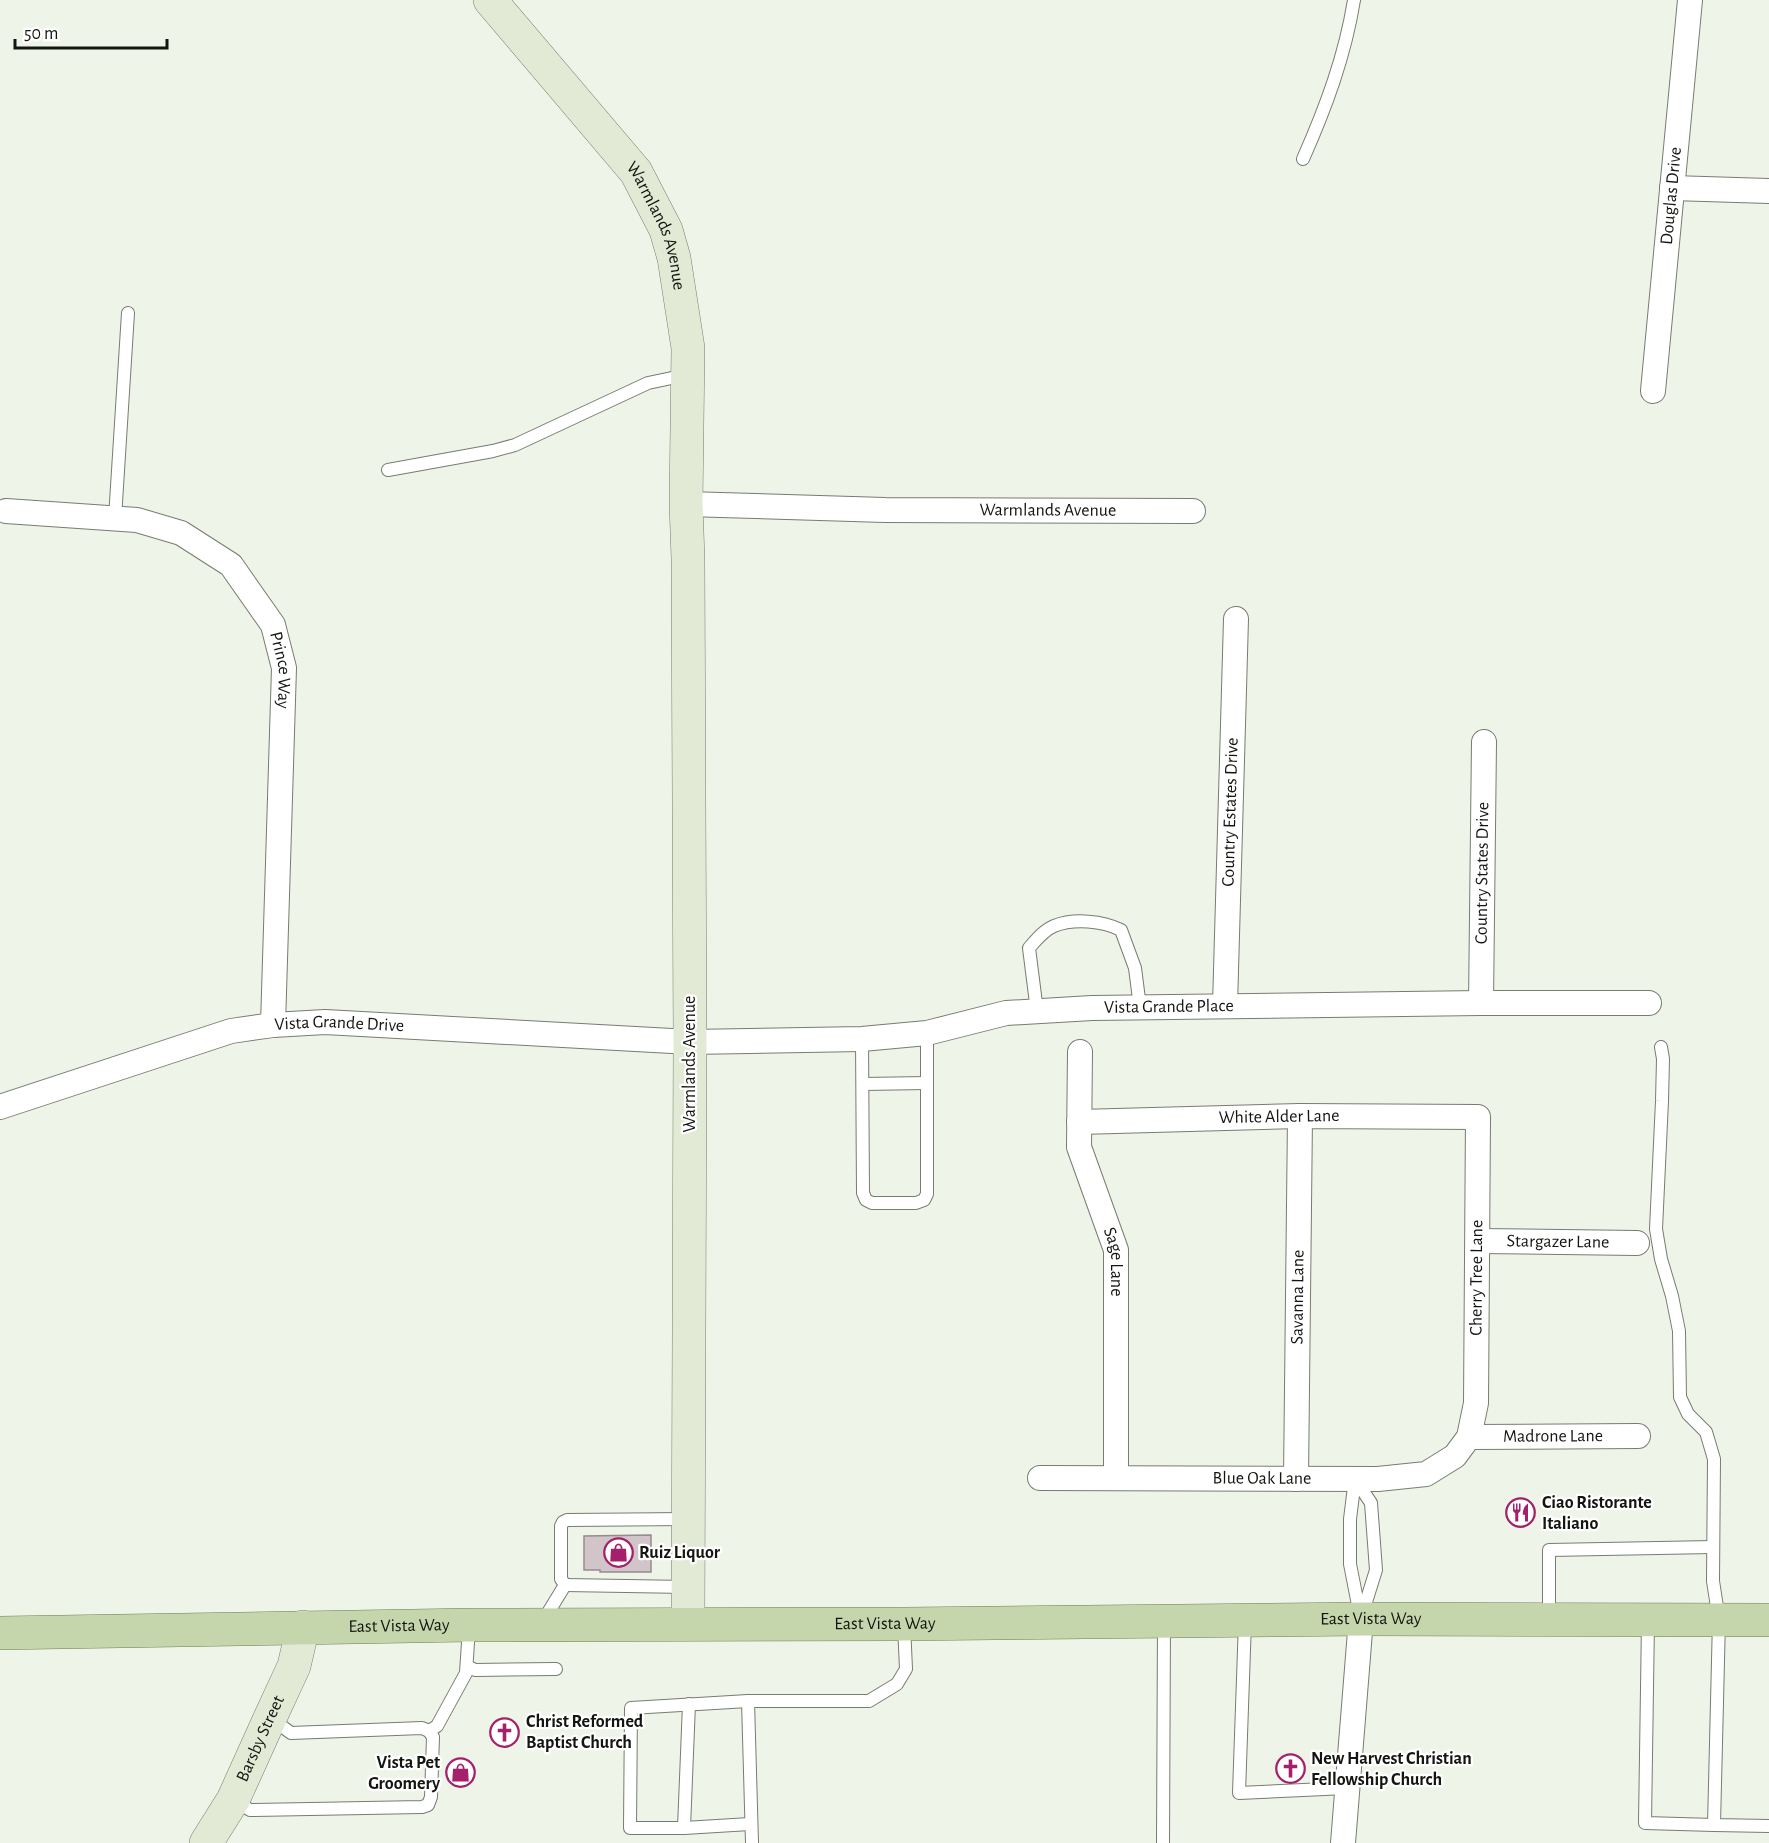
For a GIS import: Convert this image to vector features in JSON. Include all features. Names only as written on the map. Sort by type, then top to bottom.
[{"type":"main road","name":"East Vista Way","points":[[0,1633],[469,1625],[904,1624],[1361,1619],[1769,1620]]},
{"type":"street","name":"Warmlands Avenue","points":[[490,0],[636,172],[666,230],[674,258],[688,348],[686,504],[690,1042],[688,1624]]},
{"type":"street","name":"Douglas Drive","points":[[1653,391],[1690,0]]},
{"type":"street","points":[[1672,188],[1769,191]]},
{"type":"street","name":"Warmlands Avenue","points":[[686,504],[885,510],[1193,511]]},
{"type":"street","name":"Prince Way","points":[[6,511],[137,520],[181,533],[231,565],[273,625],[284,668],[273,1025]]},
{"type":"street","name":"Country Estates Drive","points":[[1225,1006],[1236,619]]},
{"type":"street","name":"Country States Drive","points":[[1481,1003],[1484,742]]},
{"type":"street","name":"Vista Grande Place","points":[[690,1042],[862,1039],[927,1033],[1006,1013],[1037,1011],[1140,1007],[1649,1003]]},
{"type":"street","name":"Vista Grande Drive","points":[[0,1107],[231,1031],[273,1025],[325,1022],[690,1042]]},
{"type":"street","name":"Sage Lane","points":[[1080,1052],[1079,1147],[1116,1250],[1116,1478]]},
{"type":"street","name":"White Alder Lane","points":[[1079,1122],[1300,1116],[1478,1117]]},
{"type":"street","name":"Savanna Lane","points":[[1296,1479],[1300,1116]]},
{"type":"street","name":"Cherry Tree Lane","points":[[1469,1437],[1476,1403],[1478,1117]]},
{"type":"street","name":"Stargazer Lane","points":[[1478,1241],[1637,1243]]},
{"type":"street","name":"Madrone Lane","points":[[1469,1437],[1638,1436]]},
{"type":"street","name":"Blue Oak Lane","points":[[1041,1478],[1378,1479],[1426,1474],[1455,1456],[1469,1437]]},
{"type":"street","points":[[1343,1843],[1361,1619]]},
{"type":"street","name":"Barsby Street","points":[[206,1843],[233,1800],[294,1666],[303,1627]]},
{"type":"lane","points":[[1303,159],[1335,80],[1349,33],[1354,0]]},
{"type":"lane","points":[[115,518],[128,313]]},
{"type":"lane","points":[[388,470],[515,445],[648,383],[688,374]]},
{"type":"lane","points":[[1037,1011],[1029,948],[1040,935],[1055,926],[1072,922],[1110,925],[1121,930],[1135,968],[1140,1007]]},
{"type":"lane","points":[[862,1039],[863,1193],[866,1200],[872,1203],[916,1203],[924,1200],[927,1194],[927,1033]]},
{"type":"lane","points":[[1661,1047],[1663,1059],[1656,1228],[1661,1259],[1679,1331],[1680,1397],[1688,1414],[1706,1432],[1714,1459],[1713,1581],[1719,1620],[1714,1825]]},
{"type":"lane","points":[[863,1084],[927,1083]]},
{"type":"lane","points":[[1355,1479],[1371,1503],[1376,1570],[1361,1619]]},
{"type":"lane","points":[[1355,1479],[1350,1519],[1350,1564],[1361,1619]]},
{"type":"lane","points":[[565,1585],[561,1579],[561,1526],[563,1522],[567,1520],[688,1520]]},
{"type":"lane","points":[[1549,1620],[1549,1550],[1713,1547]]},
{"type":"lane","points":[[565,1585],[688,1587]]},
{"type":"lane","points":[[541,1625],[565,1585]]},
{"type":"lane","points":[[1245,1620],[1239,1793],[1347,1788]]},
{"type":"lane","points":[[1648,1620],[1645,1823],[1769,1826]]},
{"type":"lane","points":[[1163,1843],[1164,1622]]},
{"type":"lane","points":[[750,1824],[630,1828],[631,1708],[748,1701],[869,1701],[897,1684],[906,1669],[904,1624]]},
{"type":"lane","points":[[429,1731],[437,1726],[463,1680],[468,1666],[469,1625]]},
{"type":"lane","points":[[468,1666],[475,1670],[556,1669]]},
{"type":"lane","points":[[748,1701],[752,1843]]},
{"type":"lane","points":[[684,1828],[689,1704]]},
{"type":"lane","points":[[233,1800],[250,1810],[422,1807],[428,1805],[431,1797],[433,1737],[429,1731],[422,1728],[291,1733],[270,1718]]},
{"type":"building","name":"Ruiz Liquor","points":[[651,1535],[651,1572],[584,1570],[584,1536]]},
{"type":"place","name":"Ciao Ristorante Italiano","points":[[1521,1513]]},
{"type":"place","name":"Ruiz Liquor","points":[[618,1553]]},
{"type":"place","name":"Christ Reformed Baptist Church","points":[[505,1732]]},
{"type":"place","name":"New Harvest Christian Fellowship Church","points":[[1290,1769]]},
{"type":"place","name":"Vista Pet Groomery","points":[[461,1773]]}]
